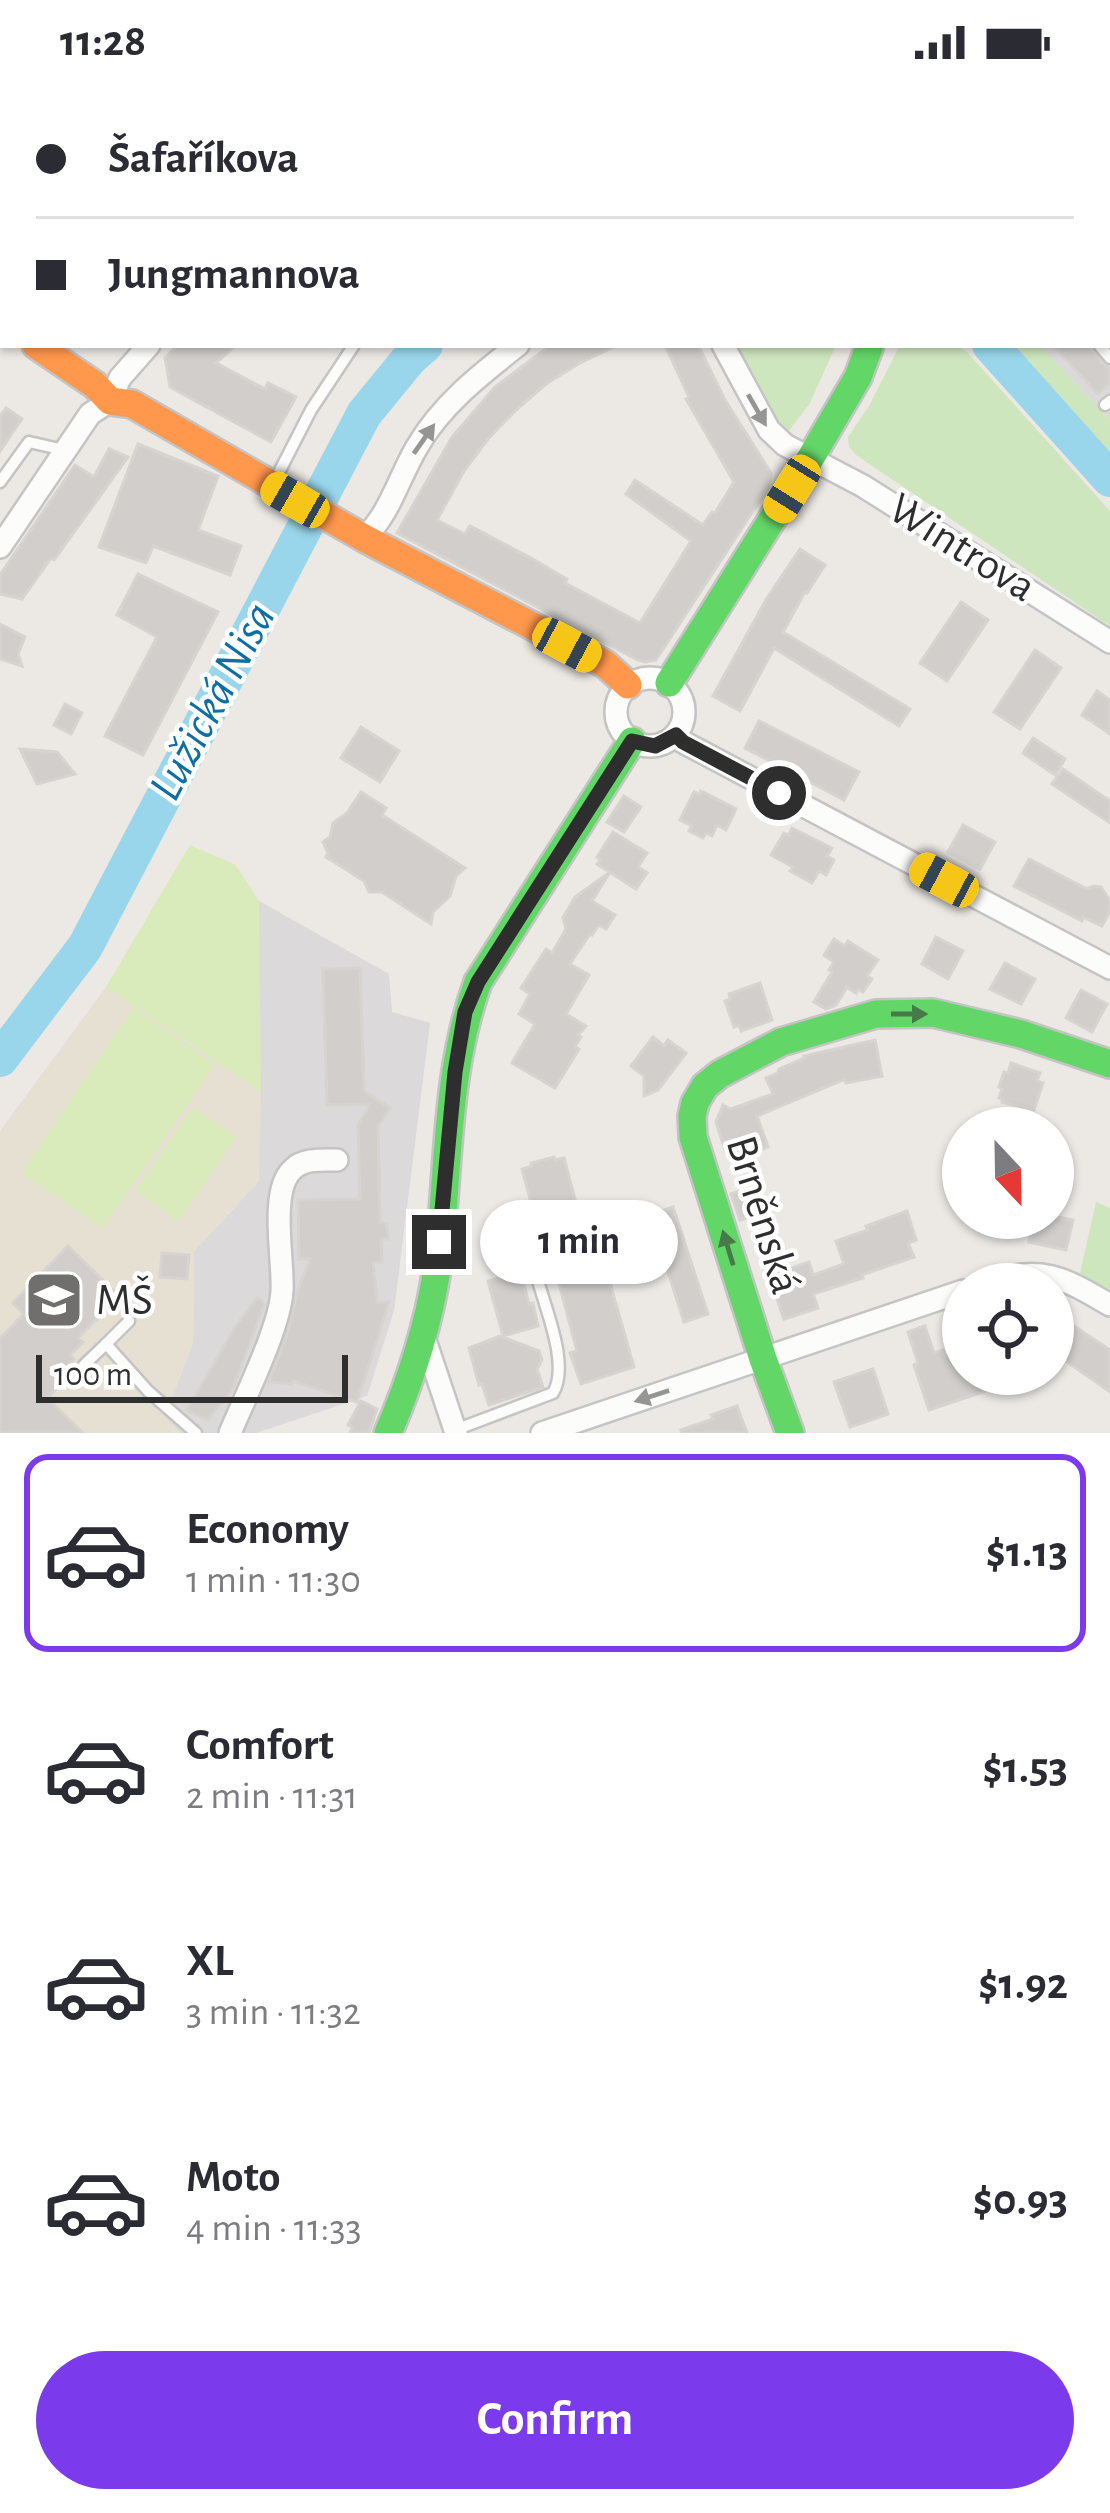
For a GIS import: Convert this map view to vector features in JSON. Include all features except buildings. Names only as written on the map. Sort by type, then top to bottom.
[{"type":"street","points":[[41,348],[110,401],[133,404],[334,522],[605,664],[628,686]]},
{"type":"street","points":[[0,547],[90,413],[110,401],[120,378],[146,348]]},
{"type":"street","points":[[364,538],[377,525],[418,443],[468,384],[514,348]]},
{"type":"street","name":"Wintrova","points":[[725,348],[769,430],[784,445],[863,486],[1110,642]]},
{"type":"street","points":[[669,683],[810,460],[858,377],[869,348]]},
{"type":"street","points":[[648,677],[669,683],[680,693],[685,707],[676,735],[655,746],[632,741],[621,730],[618,698],[628,686],[648,677]]},
{"type":"street","points":[[676,735],[1110,968]]},
{"type":"street","points":[[388,1433],[424,1335],[436,1280],[465,1012],[478,982],[632,741]]},
{"type":"street","name":"Brněnská","points":[[790,1433],[693,1137],[695,1103],[705,1087],[781,1042],[876,1014],[933,1013],[1022,1034],[1110,1064]]},
{"type":"street","points":[[230,1433],[282,1295],[280,1201],[286,1182],[292,1170],[310,1161],[337,1160]]},
{"type":"street","points":[[1074,1284],[1110,1305]]},
{"type":"street","points":[[542,1433],[942,1298]]},
{"type":"street","points":[[424,1335],[455,1432]]},
{"type":"lane","points":[[283,493],[311,410],[352,348]]},
{"type":"lane","points":[[0,482],[29,442],[64,450]]},
{"type":"lane","points":[[455,1432],[553,1394],[558,1386],[561,1370],[537,1276]]},
{"type":"lane","points":[[84,1365],[129,1321]]},
{"type":"lane","points":[[106,1344],[148,1391],[196,1433]]},
{"type":"shaded area","points":[[1042,348],[1110,348],[1110,420]]},
{"type":"shaded area","points":[[259,901],[389,974],[392,1012],[430,1023],[394,1311],[367,1396],[256,1433],[181,1433],[164,1418],[193,1343],[194,1251],[259,1181]]},
{"type":"shaded area","points":[[106,987],[261,1092],[259,1181],[194,1251],[193,1343],[165,1417],[181,1433],[0,1433],[0,1131]]},
{"type":"green space","points":[[738,348],[835,348],[810,403],[785,436],[760,408]]},
{"type":"green space","points":[[898,348],[961,348],[968,353],[1110,511],[1110,626],[856,455],[848,437]]},
{"type":"green space","points":[[1004,348],[1042,348],[1110,420],[1110,469]]},
{"type":"green space","points":[[190,845],[236,865],[259,901],[261,1092],[106,987]]},
{"type":"green space","points":[[133,1008],[215,1064],[103,1228],[21,1173]]},
{"type":"green space","points":[[193,1107],[236,1137],[179,1221],[135,1191]]},
{"type":"green space","points":[[1096,1202],[1110,1208],[1110,1293],[1080,1273]]},
{"type":"waterway","name":"Lužická Nisa","points":[[0,1059],[85,947],[364,414],[422,348]]},
{"type":"waterway","name":"Lužická Nisa","points":[[993,348],[1110,479]]},
{"type":"traffic: fast","points":[[669,683],[810,459],[858,377],[869,348]]},
{"type":"traffic: fast","points":[[388,1433],[414,1365],[433,1294],[455,1080],[478,982],[632,741]]},
{"type":"traffic: fast","points":[[790,1433],[693,1137],[695,1103],[705,1086],[781,1042],[876,1014],[933,1013],[1021,1034],[1110,1064]]},
{"type":"traffic: slow","points":[[40,348],[95,385],[110,401],[132,404],[364,538],[605,664],[628,685]]},
{"type":"place","name":"MŠ","points":[[54,1300]]},
{"type":"route","points":[[439,1242],[465,1012],[478,982],[632,741],[655,746],[676,735],[779,793]]}]
